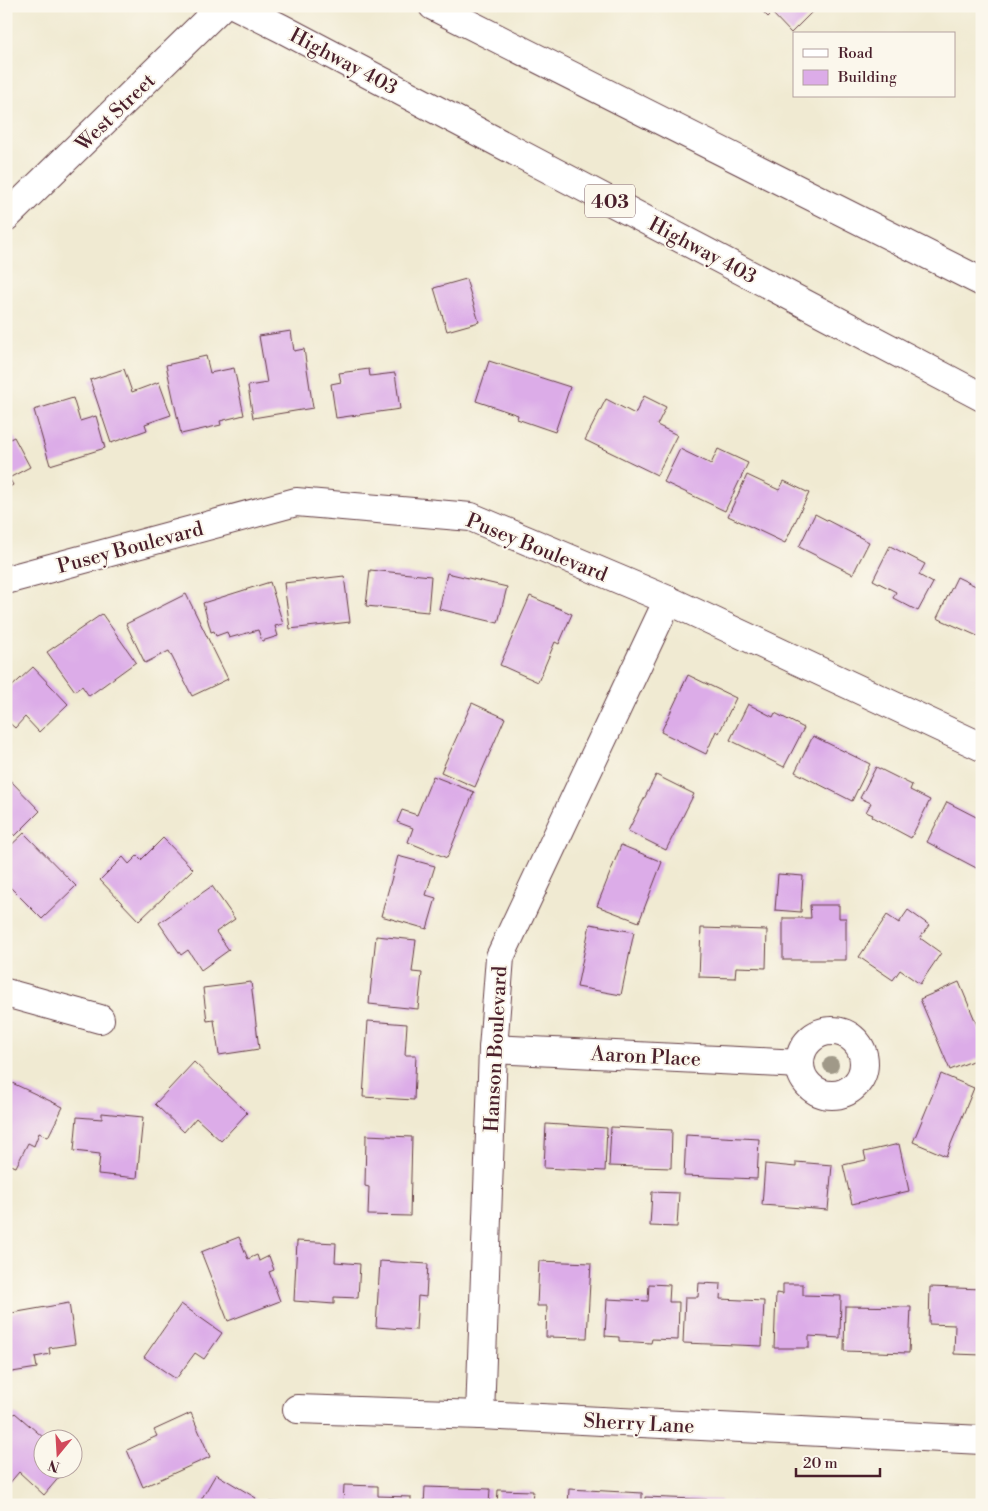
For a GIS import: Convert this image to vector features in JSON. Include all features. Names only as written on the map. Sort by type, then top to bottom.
[{"type":"main road","name":"West Street","points":[[6,217],[171,58],[222,6]]},
{"type":"main road","name":"Highway 403","points":[[237,6],[982,398]]},
{"type":"main road","points":[[432,6],[982,282]]},
{"type":"main road","name":"Pusey Boulevard","points":[[6,580],[296,502],[471,517],[668,600],[982,747]]},
{"type":"main road","name":"Hanson Boulevard","points":[[480,1414],[493,1049],[500,957],[668,600]]},
{"type":"main road","points":[[6,994],[100,1019]]},
{"type":"main road","name":"Aaron Place","points":[[493,1049],[800,1064]]},
{"type":"main road","name":"Sherry Lane","points":[[297,1409],[480,1414],[982,1440]]},
{"type":"building","points":[[757,6],[818,6],[791,33],[772,13],[768,17]]},
{"type":"building","points":[[466,279],[479,322],[447,331],[434,288]]},
{"type":"building","points":[[291,331],[294,351],[304,349],[313,408],[253,418],[248,386],[267,383],[259,336]]},
{"type":"building","points":[[206,356],[210,373],[234,368],[244,415],[220,421],[221,425],[181,434],[166,365]]},
{"type":"building","points":[[489,361],[570,387],[555,432],[517,419],[518,415],[476,401]]},
{"type":"building","points":[[124,369],[132,392],[159,382],[171,415],[145,424],[147,430],[111,443],[90,380]]},
{"type":"building","points":[[369,369],[370,376],[395,373],[400,409],[336,418],[331,384],[341,382],[339,373]]},
{"type":"building","points":[[644,396],[666,407],[657,425],[677,435],[657,475],[585,440],[606,399],[635,414]]},
{"type":"building","points":[[73,398],[80,421],[96,416],[105,448],[50,465],[34,410]]},
{"type":"building","points":[[14,437],[30,467],[9,478],[13,485],[6,489],[6,441]]},
{"type":"building","points":[[680,449],[711,464],[718,449],[748,463],[725,511],[664,482]]},
{"type":"building","points":[[747,475],[779,490],[784,481],[809,493],[785,543],[728,516]]},
{"type":"building","points":[[815,514],[869,542],[853,574],[799,547]]},
{"type":"building","points":[[890,546],[925,564],[919,575],[933,583],[918,611],[893,598],[896,592],[873,580]]},
{"type":"building","points":[[370,570],[431,576],[428,612],[366,606]]},
{"type":"building","points":[[447,573],[507,587],[498,623],[439,609]]},
{"type":"building","points":[[344,576],[350,622],[290,629],[284,583]]},
{"type":"building","points":[[957,577],[982,589],[982,638],[937,618]]},
{"type":"building","points":[[270,582],[283,624],[275,626],[278,636],[262,641],[258,630],[229,638],[227,632],[216,636],[214,631],[211,632],[203,603]]},
{"type":"building","points":[[186,594],[228,679],[192,696],[169,651],[145,663],[126,624]]},
{"type":"building","points":[[530,596],[572,614],[559,644],[555,642],[538,682],[500,665]]},
{"type":"building","points":[[102,614],[136,662],[89,696],[82,686],[75,691],[47,652]]},
{"type":"building","points":[[33,667],[68,704],[39,732],[25,717],[15,728],[6,720],[6,692]]},
{"type":"building","points":[[688,675],[736,698],[719,733],[716,731],[706,754],[661,732]]},
{"type":"building","points":[[472,703],[505,718],[475,787],[441,772]]},
{"type":"building","points":[[748,704],[773,717],[775,713],[804,728],[784,767],[730,740]]},
{"type":"building","points":[[813,736],[870,764],[852,801],[795,772]]},
{"type":"building","points":[[876,767],[912,785],[910,790],[930,800],[911,838],[866,812],[871,803],[860,798]]},
{"type":"building","points":[[656,775],[694,794],[666,850],[628,831]]},
{"type":"building","points":[[433,776],[474,792],[447,858],[408,842],[413,828],[397,822],[402,810],[417,815]]},
{"type":"building","points":[[10,780],[40,811],[15,836],[10,831],[6,835],[6,783]]},
{"type":"building","points":[[947,802],[982,820],[982,871],[927,842]]},
{"type":"building","points":[[24,833],[76,886],[42,919],[6,883],[6,850]]},
{"type":"building","points":[[163,838],[193,869],[139,921],[100,880],[123,857],[129,864],[137,856],[141,860]]},
{"type":"building","points":[[621,845],[662,862],[639,922],[597,906]]},
{"type":"building","points":[[398,856],[435,866],[426,895],[436,898],[427,929],[381,916]]},
{"type":"building","points":[[778,874],[803,876],[801,912],[775,910]]},
{"type":"building","points":[[212,886],[235,919],[216,932],[229,950],[201,970],[188,950],[181,955],[159,923]]},
{"type":"building","points":[[810,905],[839,905],[839,918],[846,918],[846,960],[783,960],[783,918],[811,918]]},
{"type":"building","points":[[908,910],[929,925],[920,938],[941,953],[920,984],[900,970],[893,980],[859,957],[887,915],[899,923]]},
{"type":"building","points":[[590,924],[634,932],[621,995],[577,987]]},
{"type":"building","points":[[701,928],[767,930],[766,968],[736,967],[735,978],[699,977]]},
{"type":"building","points":[[376,936],[416,940],[412,972],[422,973],[418,1009],[369,1004]]},
{"type":"building","points":[[251,982],[259,1049],[219,1055],[214,1020],[207,1021],[203,988]]},
{"type":"building","points":[[959,982],[982,1037],[982,1057],[950,1070],[920,999]]},
{"type":"building","points":[[368,1021],[407,1024],[405,1055],[416,1055],[414,1100],[363,1097]]},
{"type":"building","points":[[194,1062],[247,1113],[221,1141],[196,1118],[184,1132],[155,1104]]},
{"type":"building","points":[[941,1074],[974,1088],[946,1156],[913,1142]]},
{"type":"building","points":[[10,1082],[63,1107],[48,1137],[39,1133],[34,1146],[28,1143],[16,1167],[6,1163],[6,1090]]},
{"type":"building","points":[[102,1113],[143,1117],[137,1178],[98,1174],[100,1154],[74,1151],[77,1117],[102,1119]]},
{"type":"building","points":[[546,1124],[607,1128],[605,1171],[544,1168]]},
{"type":"building","points":[[611,1127],[672,1130],[671,1168],[609,1166]]},
{"type":"building","points":[[366,1135],[412,1137],[410,1216],[368,1215],[369,1187],[365,1186]]},
{"type":"building","points":[[686,1135],[759,1139],[757,1179],[684,1176]]},
{"type":"building","points":[[899,1144],[909,1191],[852,1204],[843,1165],[866,1160],[864,1152]]},
{"type":"building","points":[[796,1162],[832,1165],[828,1210],[762,1205],[765,1164],[796,1167]]},
{"type":"building","points":[[652,1192],[679,1193],[677,1227],[650,1226]]},
{"type":"building","points":[[239,1237],[248,1259],[257,1255],[259,1261],[269,1256],[274,1270],[269,1272],[280,1301],[228,1321],[201,1252]]},
{"type":"building","points":[[297,1241],[336,1243],[335,1262],[360,1264],[358,1298],[334,1297],[334,1304],[294,1301]]},
{"type":"building","points":[[380,1261],[428,1264],[426,1297],[418,1296],[416,1330],[376,1327]]},
{"type":"building","points":[[539,1261],[591,1263],[587,1338],[546,1337],[547,1306],[537,1306]]},
{"type":"building","points":[[699,1283],[721,1284],[720,1299],[764,1301],[762,1346],[683,1343],[685,1297],[698,1297]]},
{"type":"building","points":[[649,1284],[670,1285],[669,1302],[679,1302],[678,1340],[652,1339],[651,1343],[619,1341],[619,1337],[605,1336],[607,1299],[648,1301]]},
{"type":"building","points":[[783,1284],[803,1284],[803,1295],[841,1296],[840,1338],[809,1336],[809,1348],[774,1348],[776,1293],[783,1294]]},
{"type":"building","points":[[930,1287],[982,1289],[982,1355],[954,1354],[955,1325],[929,1324]]},
{"type":"building","points":[[69,1303],[75,1344],[49,1348],[50,1354],[35,1357],[37,1368],[6,1373],[6,1314]]},
{"type":"building","points":[[181,1304],[222,1333],[204,1359],[195,1353],[176,1379],[144,1357]]},
{"type":"building","points":[[845,1306],[911,1307],[909,1353],[844,1351]]},
{"type":"building","points":[[15,1413],[32,1428],[32,1478],[58,1478],[44,1495],[19,1472],[8,1485],[6,1483],[6,1423]]},
{"type":"building","points":[[191,1413],[210,1457],[143,1487],[127,1450],[157,1436],[154,1430]]},
{"type":"building","points":[[216,1474],[256,1498],[252,1505],[198,1505]]},
{"type":"building","points":[[344,1485],[378,1486],[378,1496],[411,1497],[411,1505],[343,1505]]},
{"type":"building","points":[[425,1487],[490,1489],[489,1505],[424,1505]]},
{"type":"building","points":[[569,1489],[642,1493],[642,1505],[568,1505]]},
{"type":"building","points":[[498,1490],[533,1491],[532,1501],[564,1503],[564,1505],[497,1505]]},
{"type":"building","points":[[645,1497],[720,1500],[720,1505],[645,1505]]},
{"type":"building","points":[[269,1502],[297,1503],[297,1505],[269,1505]]},
{"type":"building","points":[[748,1502],[768,1503],[768,1505],[748,1505]]}]
